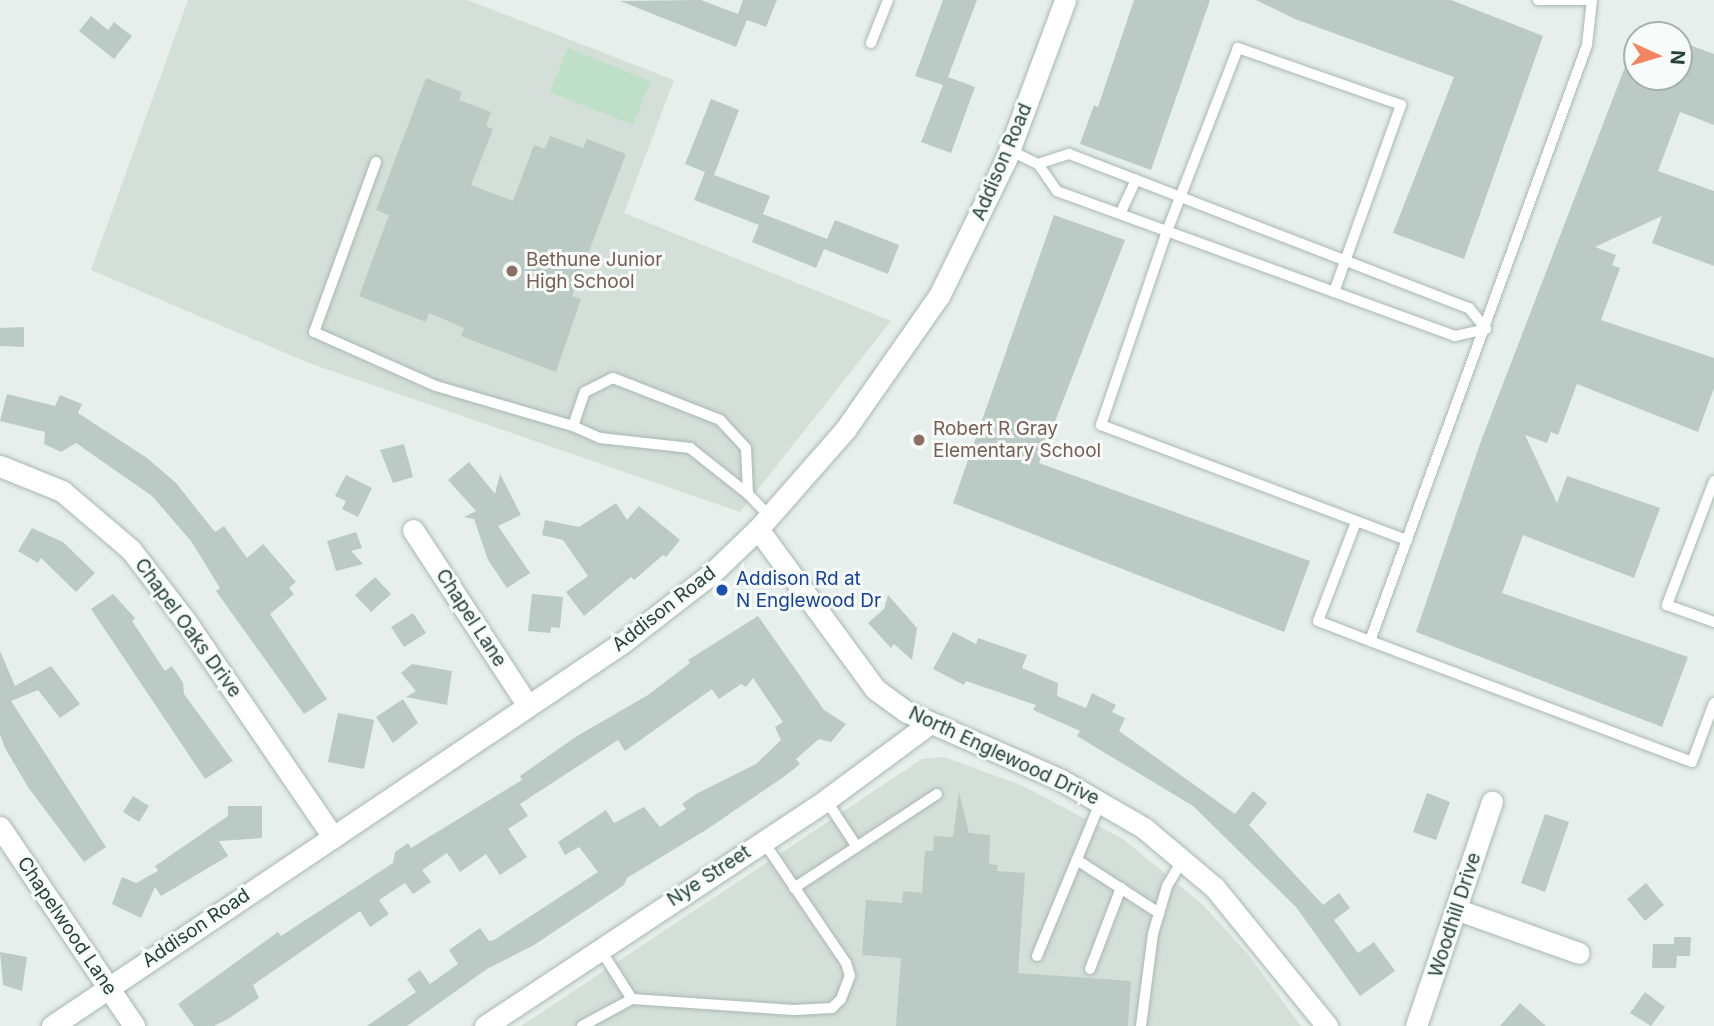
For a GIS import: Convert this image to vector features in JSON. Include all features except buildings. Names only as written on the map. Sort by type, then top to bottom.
[{"type":"street","name":"Addison Road","points":[[52,1026],[666,610],[763,523],[845,430],[902,353],[939,296],[1009,150],[1065,0]]},
{"type":"street","name":"Chapel Oaks Drive","points":[[0,466],[22,471],[62,491],[131,550],[185,620],[334,837]]},
{"type":"street","name":"North Englewood Drive","points":[[763,523],[862,676],[891,702],[930,723],[1101,801],[1183,859],[1242,919],[1327,1026]]},
{"type":"street","name":"Chapel Lane","points":[[414,530],[528,706]]},
{"type":"street","name":"Nye Street","points":[[485,1026],[826,800],[930,723]]},
{"type":"street","name":"Woodhill Drive","points":[[1416,1026],[1458,910],[1492,802]]},
{"type":"street","name":"Chapelwood Lane","points":[[0,827],[134,1026]]},
{"type":"street","points":[[1458,910],[1579,953]]},
{"type":"lane","points":[[871,43],[888,0]]},
{"type":"lane","points":[[1370,641],[1486,329],[1587,45],[1592,0],[1538,0]]},
{"type":"lane","points":[[1334,292],[1401,105],[1238,48],[1167,231],[1101,425],[1407,540]]},
{"type":"lane","points":[[1009,150],[1038,164],[1056,191],[1455,336],[1486,329]]},
{"type":"lane","points":[[1038,164],[1069,154],[1469,308],[1486,329]]},
{"type":"lane","points":[[376,162],[314,332],[436,386],[573,426],[600,438],[690,449],[748,494],[763,523]]},
{"type":"lane","points":[[1121,214],[1136,180]]},
{"type":"lane","points":[[573,426],[585,392],[613,378],[720,420],[746,448],[748,494]]},
{"type":"lane","points":[[1714,481],[1667,605],[1714,622]]},
{"type":"lane","points":[[1356,523],[1318,621],[1692,762],[1714,703]]},
{"type":"lane","points":[[794,888],[937,794]]},
{"type":"lane","points":[[826,800],[857,847]]},
{"type":"lane","points":[[1037,956],[1101,801]]},
{"type":"lane","points":[[582,1026],[632,999],[794,1010],[832,1008],[848,985],[846,963],[763,841]]},
{"type":"lane","points":[[1141,1026],[1159,913],[1183,859]]},
{"type":"lane","points":[[1077,860],[1159,913]]},
{"type":"lane","points":[[1090,969],[1121,888]]},
{"type":"lane","points":[[600,949],[632,999]]},
{"type":"shaded area","points":[[188,0],[467,0],[674,80],[624,213],[891,321],[740,512],[309,363],[91,270]]},
{"type":"shaded area","points":[[944,757],[1021,785],[1123,839],[1203,905],[1250,957],[1301,1026],[521,1026],[922,759]]},
{"type":"green space","points":[[568,48],[651,81],[633,125],[550,92]]},
{"type":"place","name":"Bethune Junior High School","points":[[512,271]]},
{"type":"place","name":"Robert R Gray Elementary School","points":[[919,440]]},
{"type":"place","name":"Addison Rd at N Englewood Dr","points":[[722,590]]}]
